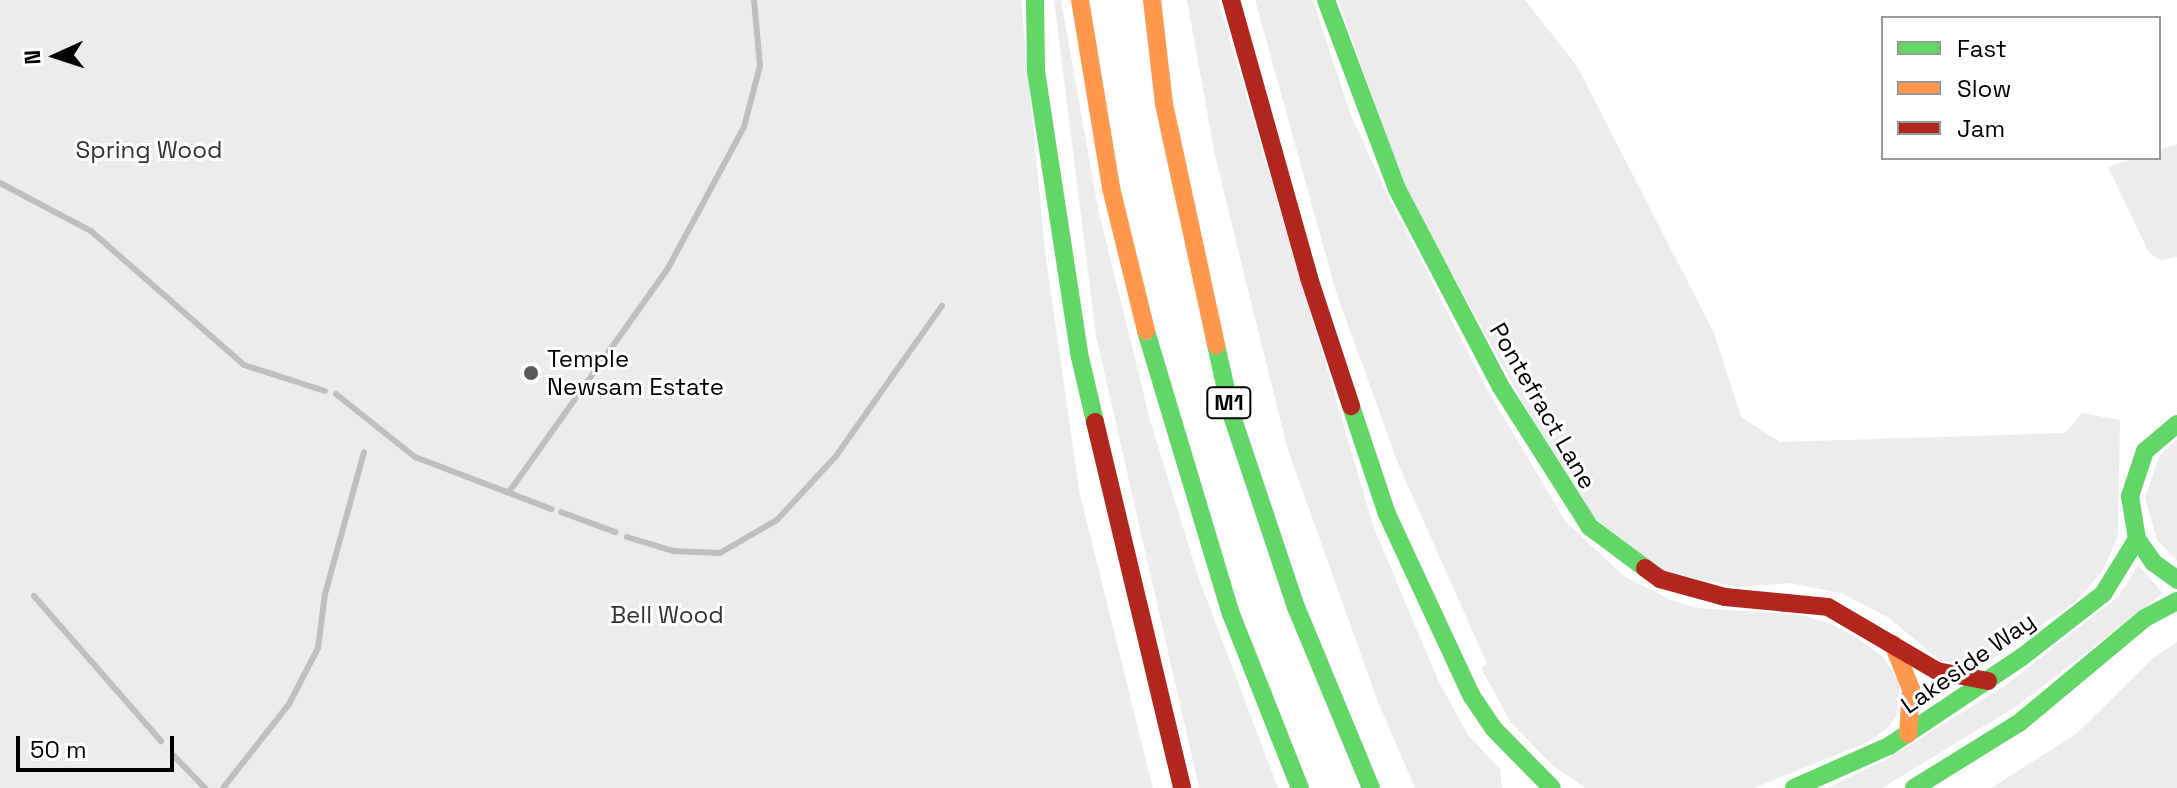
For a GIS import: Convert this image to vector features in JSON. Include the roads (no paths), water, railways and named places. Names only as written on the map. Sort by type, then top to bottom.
[{"type":"main road","points":[[1017,0],[1021,43],[1036,71]]},
{"type":"main road","points":[[1035,0],[1036,71],[1079,353],[1182,788]]},
{"type":"main road","name":"M1","points":[[1080,0],[1111,188],[1159,386],[1231,614],[1300,788]]},
{"type":"main road","name":"M1","points":[[1152,0],[1167,119],[1232,416],[1296,607],[1371,788]]},
{"type":"main road","points":[[1231,0],[1309,278],[1387,514],[1471,695],[1493,728],[1552,788]]},
{"type":"main road","name":"Pontefract Lane","points":[[1326,0],[1397,189],[1501,387],[1590,527],[1660,579],[1725,597],[1828,607],[1937,671],[1988,681]]},
{"type":"main road","points":[[2177,424],[2145,451],[2133,475],[2130,496],[2137,539],[2154,563],[2177,580]]},
{"type":"main road","name":"Lakeside Way","points":[[1794,788],[1847,767],[1908,734],[1988,681],[2103,594],[2137,539]]},
{"type":"main road","points":[[1914,788],[2019,723],[2145,618],[2177,601]]},
{"type":"main road","points":[[1893,644],[1911,689],[1908,734]]},
{"type":"waterway","points":[[509,492],[667,270],[744,127],[760,66],[754,0]]},
{"type":"waterway","points":[[0,183],[91,231],[244,365],[325,391]]},
{"type":"waterway","points":[[627,537],[673,551],[720,553],[777,520],[836,456],[942,306]]},
{"type":"waterway","points":[[336,394],[415,457],[551,509]]},
{"type":"waterway","points":[[223,788],[289,704],[318,648],[325,594],[364,452]]},
{"type":"waterway","points":[[561,512],[615,532]]},
{"type":"waterway","points":[[34,596],[161,741]]},
{"type":"waterway","points":[[173,755],[205,788]]},
{"type":"place","name":"Temple Newsam Estate","points":[[531,373]]},
{"type":"park label","name":"Spring Wood","points":[[149,150]]},
{"type":"park label","name":"Bell Wood","points":[[667,615]]}]
